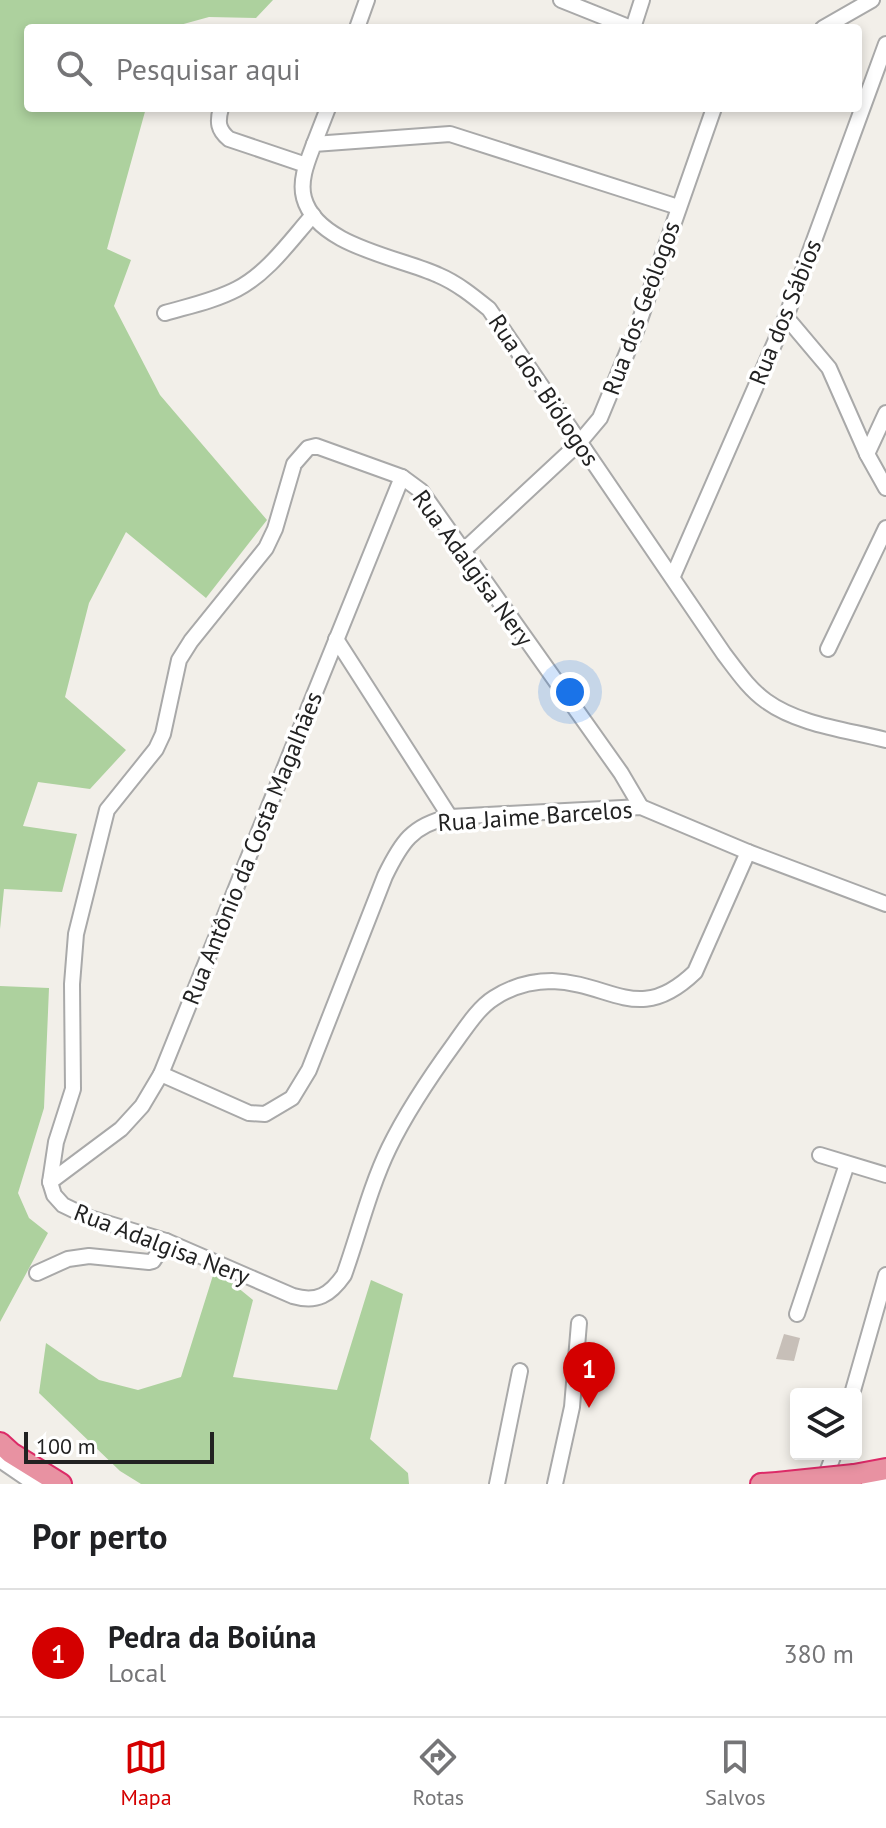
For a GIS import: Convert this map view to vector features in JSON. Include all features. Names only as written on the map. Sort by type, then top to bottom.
[{"type":"highway","points":[[0,1443],[61,1484]]},
{"type":"highway","points":[[769,1483],[862,1480],[886,1469]]},
{"type":"street","points":[[358,24],[367,0]]},
{"type":"street","points":[[561,0],[622,24]]},
{"type":"street","points":[[633,24],[642,0]]},
{"type":"street","points":[[830,24],[872,0]]},
{"type":"street","name":"Rua dos Sábios","points":[[862,110],[886,44]]},
{"type":"street","points":[[220,112],[217,120],[222,133],[229,139],[306,165]]},
{"type":"street","points":[[165,313],[238,289],[264,270],[313,215],[304,198],[306,165],[326,112]]},
{"type":"street","name":"Rua dos Geólogos","points":[[463,551],[592,430],[605,407],[636,331],[713,112]]},
{"type":"street","name":"Rua dos Sábios","points":[[673,576],[786,317],[861,112]]},
{"type":"street","points":[[314,144],[450,134],[678,207]]},
{"type":"street","name":"Rua dos Biólogos","points":[[313,215],[324,227],[348,242],[439,275],[468,291],[489,309],[724,654],[756,693],[768,703],[799,717],[886,740]]},
{"type":"street","points":[[786,317],[829,368],[867,454],[886,488]]},
{"type":"street","points":[[867,454],[886,413]]},
{"type":"street","name":"Rua Adalgisa Nery","points":[[641,807],[612,761],[421,491],[402,477],[316,446],[308,448],[294,464],[275,529],[266,548],[179,660],[160,741],[116,796],[101,827],[76,934],[72,984],[73,1089],[56,1142],[50,1182],[54,1195],[63,1205],[90,1218],[166,1241],[293,1296],[309,1301],[323,1297],[336,1288],[344,1275],[388,1150],[420,1093],[471,1021],[492,999],[533,982],[554,981],[576,985],[634,1001],[652,998],[679,987],[695,972],[748,852]]},
{"type":"street","name":"Rua Antônio da Costa Magalhães","points":[[50,1182],[121,1129],[142,1106],[161,1074],[402,477]]},
{"type":"street","points":[[828,649],[886,528]]},
{"type":"street","points":[[336,639],[450,817]]},
{"type":"street","name":"Rua Jaime Barcelos","points":[[161,1074],[249,1113],[265,1114],[292,1098],[309,1070],[385,876],[400,846],[417,828],[434,820],[641,807],[748,852],[886,904]]},
{"type":"street","points":[[820,1155],[886,1175]]},
{"type":"street","points":[[797,1314],[847,1164]]},
{"type":"street","points":[[37,1273],[68,1259],[89,1256],[149,1262],[153,1261],[166,1241]]},
{"type":"street","points":[[854,1388],[886,1275]]},
{"type":"street","points":[[555,1484],[572,1407],[579,1323]]},
{"type":"street","points":[[497,1484],[520,1371]]},
{"type":"street","points":[[0,1460],[35,1484]]},
{"type":"street","points":[[822,1484],[832,1460]]},
{"type":"street","points":[[862,1480],[886,1482]]},
{"type":"green space","points":[[0,0],[273,0],[256,18],[209,17],[184,24],[24,24],[24,112],[145,112],[107,249],[131,260],[114,306],[160,395],[267,520],[206,598],[126,532],[89,603],[65,697],[126,750],[90,789],[38,782],[23,826],[77,834],[62,892],[4,889],[0,929]]},
{"type":"green space","points":[[0,986],[49,988],[44,1108],[18,1193],[29,1218],[48,1233],[0,1322]]},
{"type":"green space","points":[[215,1269],[253,1300],[233,1377],[337,1390],[371,1280],[403,1294],[370,1439],[408,1473],[409,1484],[141,1484],[120,1471],[39,1393],[46,1343],[99,1380],[138,1390],[181,1377]]},
{"type":"building","points":[[784,1334],[800,1338],[794,1361],[776,1359]]},
{"type":"place","name":"Pedra da Boiúna","points":[[589,1408]]}]
